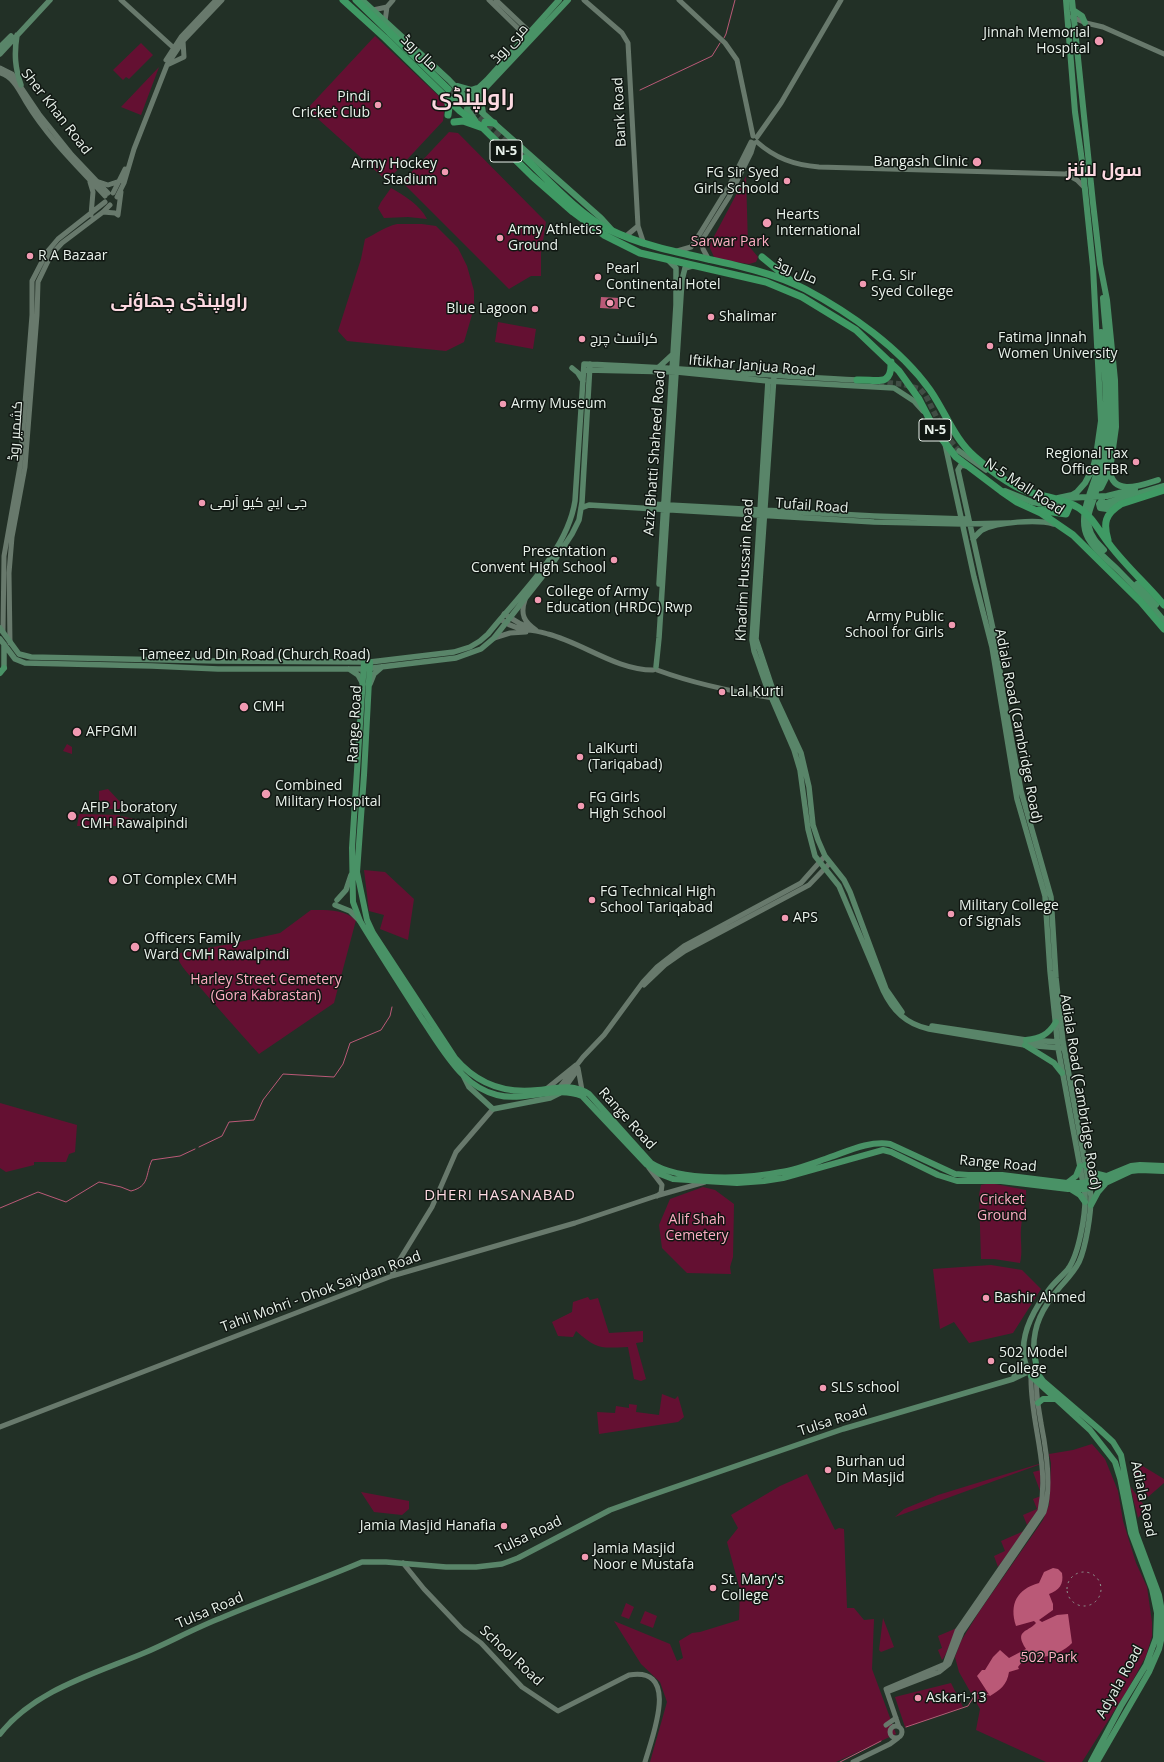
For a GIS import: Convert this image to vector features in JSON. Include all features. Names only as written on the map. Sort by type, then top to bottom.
[{"type":"highway","name":"مال روڈ","points":[[344,0],[460,111],[483,128],[537,182],[588,224],[604,235],[630,249],[692,266]]},
{"type":"highway","name":"مال روڈ","points":[[356,0],[448,89]]},
{"type":"highway","points":[[445,96],[449,108],[448,115]]},
{"type":"highway","points":[[454,122],[463,121],[483,128],[485,122],[494,123]]},
{"type":"highway","name":"مال روڈ","points":[[525,158],[594,220],[612,231],[644,244],[672,252],[766,274],[802,288],[830,304],[901,357],[916,372],[931,392],[951,428],[966,449],[1009,482],[1033,493],[1058,498],[1086,513],[1110,545],[1164,605]]},
{"type":"highway","points":[[762,257],[802,288]]},
{"type":"highway","name":"N-5 Mall Road","points":[[692,266],[762,280],[790,291],[825,311],[859,327],[899,371],[919,399],[945,444],[956,457],[1017,502],[1033,508],[1060,526],[1094,554],[1141,602],[1164,629]]},
{"type":"highway","points":[[825,311],[843,317],[830,304]]},
{"type":"highway","points":[[857,380],[884,380],[889,378],[892,373],[891,362]]},
{"type":"highway","points":[[1110,545],[1105,524],[1111,513],[1121,504],[1164,490]]},
{"type":"highway","points":[[1033,508],[1066,514],[1069,509],[1068,505],[1058,498]]},
{"type":"main road","points":[[0,47],[46,0]]},
{"type":"main road","points":[[0,54],[50,0]]},
{"type":"main road","points":[[362,0],[449,80],[469,101],[601,218],[612,231]]},
{"type":"main road","name":"مری روڈ","points":[[469,101],[471,95],[481,90],[530,35],[558,0]]},
{"type":"main road","name":"مری روڈ","points":[[530,35],[568,0]]},
{"type":"main road","points":[[1066,0],[1075,112],[1082,161],[1093,267],[1101,421],[1099,443],[1093,468],[1091,485],[1094,489],[1101,488],[1110,470],[1116,427],[1116,399],[1107,300],[1100,264]]},
{"type":"main road","points":[[1072,0],[1082,111],[1089,151],[1110,385],[1110,440],[1088,519],[1089,527],[1094,539],[1104,554],[1144,590],[1164,614]]},
{"type":"main road","points":[[1073,10],[1079,14],[1086,23],[1076,34]]},
{"type":"main road","points":[[17,35],[14,56],[15,67],[21,85]]},
{"type":"main road","points":[[449,80],[464,89],[481,90],[483,113]]},
{"type":"main road","points":[[445,96],[458,103],[469,101]]},
{"type":"main road","points":[[469,101],[467,109],[483,128]]},
{"type":"main road","name":"Aziz Bhatti Shaheed Road","points":[[670,261],[676,268],[676,355]]},
{"type":"main road","name":"Aziz Bhatti Shaheed Road","points":[[655,669],[659,638],[665,507],[676,355],[684,271],[687,267],[692,266]]},
{"type":"main road","points":[[1093,267],[1098,298],[1106,418],[1103,450],[1086,505],[1084,523],[1088,538],[1130,581],[1164,621]]},
{"type":"main road","points":[[659,367],[676,355],[681,362],[690,369]]},
{"type":"main road","name":"Iftikhar Janjua Road","points":[[587,367],[659,367],[675,370],[772,379],[894,388],[914,401],[927,415]]},
{"type":"main road","name":"Iftikhar Janjua Road","points":[[587,367],[603,371],[690,369],[772,379],[857,380]]},
{"type":"main road","name":"Tameez ud Din Road (Church Road)","points":[[10,654],[15,659],[25,663],[89,661],[217,661],[367,665],[382,667],[456,658],[481,649],[494,638],[553,563],[572,534],[579,520],[587,367]]},
{"type":"main road","points":[[572,368],[586,382],[593,376],[603,371]]},
{"type":"main road","name":"Khadim Hussain Road","points":[[772,379],[762,512],[756,640],[774,698],[800,770],[808,830],[815,856],[839,886],[890,1005],[905,1020],[916,1026],[929,1030],[1061,1048]]},
{"type":"main road","name":"Tameez ud Din Road (Church Road)","points":[[7,644],[19,654],[26,656],[218,669],[348,669],[454,652],[470,647],[488,634],[548,560],[567,530],[579,505],[576,495],[586,382]]},
{"type":"main road","name":"Adiala Road (Cambridge Road)","points":[[945,444],[992,646],[1018,804],[1045,896],[1050,971],[1056,1022],[1088,1204],[1079,1262],[1042,1312],[1035,1327],[1034,1353]]},
{"type":"main road","points":[[959,451],[990,473],[1009,482]]},
{"type":"main road","name":"Adiala Road (Cambridge Road)","points":[[967,466],[961,465],[958,470],[997,648],[1003,694],[1021,792],[1051,897],[1060,1042]]},
{"type":"main road","points":[[1058,498],[1066,497],[1077,492],[1084,484],[1093,468]]},
{"type":"main road","points":[[1110,470],[1113,482],[1122,486],[1134,487],[1161,480]]},
{"type":"main road","points":[[1058,498],[1107,496],[1132,491],[1161,480]]},
{"type":"main road","points":[[994,486],[1032,502],[1067,508]]},
{"type":"main road","points":[[1103,504],[1164,486]]},
{"type":"main road","points":[[1107,496],[1100,501],[1100,508],[1107,509],[1121,504]]},
{"type":"main road","name":"Tufail Road","points":[[579,505],[665,507],[1009,523]]},
{"type":"main road","name":"Tufail Road","points":[[579,505],[665,507]]},
{"type":"main road","points":[[973,539],[981,530],[1009,523],[1035,521],[1060,526]]},
{"type":"main road","points":[[1,629],[7,644]]},
{"type":"main road","points":[[0,639],[7,644]]},
{"type":"main road","name":"کشمیر روڈ","points":[[1,671],[10,654],[7,644]]},
{"type":"main road","name":"کشمیر روڈ","points":[[1,671],[7,644]]},
{"type":"main road","points":[[217,661],[218,669]]},
{"type":"main road","points":[[360,921],[353,902],[351,874],[367,665]]},
{"type":"main road","points":[[366,685],[374,674],[382,667]]},
{"type":"main road","points":[[348,669],[358,675],[366,685]]},
{"type":"main road","name":"Range Road","points":[[366,685],[357,872],[366,920],[373,934],[396,970],[461,1065],[482,1082],[498,1088],[522,1092],[545,1090],[582,1090],[589,1094],[651,1163],[664,1170],[677,1174],[706,1177],[782,1172],[852,1150],[884,1143],[955,1174],[1002,1174],[1068,1186],[1086,1186],[1107,1179]]},
{"type":"main road","name":"Khadim Hussain Road","points":[[774,698],[801,753],[809,787],[813,825],[825,856],[844,880],[850,892],[886,989],[894,1002],[907,1017],[916,1022],[930,1026],[1025,1043],[1060,1042]]},
{"type":"main road","points":[[351,874],[346,890],[336,903],[350,911],[360,921],[434,1036],[464,1076],[469,1087],[493,1109],[550,1098],[560,1091]]},
{"type":"main road","points":[[1025,1043],[1042,1038],[1056,1022]]},
{"type":"main road","points":[[1025,1043],[1054,1063],[1062,1073]]},
{"type":"main road","name":"Adiala Road (Cambridge Road)","points":[[1061,1048],[1062,1073],[1082,1165]]},
{"type":"main road","points":[[464,1076],[482,1089],[498,1095],[525,1097],[560,1091],[576,1093],[586,1099],[646,1164],[660,1174],[673,1179],[739,1183],[783,1178],[883,1150],[891,1152],[938,1175],[958,1181],[1002,1181],[1068,1186],[1080,1195],[1088,1204],[1107,1179],[1131,1166],[1164,1166]]},
{"type":"main road","points":[[1068,1186],[1082,1165],[1107,1179],[1136,1170],[1164,1171]]},
{"type":"main road","name":"Adiala Road (Cambridge Road)","points":[[1032,1374],[1024,1360],[1023,1350],[1029,1321],[1051,1287],[1068,1269],[1074,1258],[1088,1204]]},
{"type":"main road","name":"Adiala Road","points":[[1032,1374],[1036,1368],[1034,1353]]},
{"type":"main road","points":[[1013,1379],[1021,1368],[1024,1360]]},
{"type":"main road","name":"Adiala Road","points":[[1032,1374],[1036,1383],[1090,1430],[1115,1462],[1123,1495]]},
{"type":"main road","name":"Adiala Road","points":[[1032,1374],[1043,1381],[1099,1429],[1113,1442],[1121,1454],[1135,1529],[1159,1594],[1162,1636],[1159,1649],[1149,1672],[1097,1762]]},
{"type":"main road","name":"Tulsa Road","points":[[0,1734],[7,1725],[28,1707],[64,1686],[145,1653],[216,1620],[362,1562],[403,1563],[452,1567],[483,1567],[502,1564],[518,1558],[610,1510],[639,1499],[843,1429],[1032,1374]]},
{"type":"main road","points":[[1038,1403],[1043,1399],[1055,1399]]},
{"type":"main road","name":"Adyala Road","points":[[1091,1762],[1121,1706],[1146,1665],[1156,1638],[1157,1624],[1155,1603],[1131,1533],[1123,1495]]},
{"type":"street","points":[[121,0],[175,49]]},
{"type":"street","points":[[111,195],[116,203],[108,204],[111,195],[120,181],[157,80],[181,40],[216,0]]},
{"type":"street","points":[[166,41],[181,40],[222,0]]},
{"type":"street","points":[[385,21],[387,7],[393,0]]},
{"type":"street","points":[[489,0],[530,35]]},
{"type":"street","points":[[496,0],[530,35]]},
{"type":"street","name":"Bank Road","points":[[584,0],[622,33],[628,43],[638,226],[644,244]]},
{"type":"street","points":[[679,0],[725,43],[737,60],[754,140],[752,153],[729,198],[702,240],[703,249],[709,260]]},
{"type":"street","points":[[672,252],[691,247],[729,186],[754,140],[781,103],[841,0]]},
{"type":"street","points":[[373,10],[387,7]]},
{"type":"street","points":[[1066,12],[1074,19],[1103,27],[1164,54]]},
{"type":"street","points":[[167,65],[184,57],[181,40]]},
{"type":"street","points":[[103,212],[115,213],[118,215],[122,189],[134,149],[167,65],[175,49]]},
{"type":"street","name":"Sher Khan Road","points":[[0,68],[12,74],[21,85],[39,114],[72,155],[111,195]]},
{"type":"street","name":"Sher Khan Road","points":[[0,73],[9,77],[35,117],[68,158],[90,180],[111,195]]},
{"type":"street","points":[[754,140],[769,152],[784,160],[806,166],[1065,174],[1076,170],[1082,161]]},
{"type":"street","points":[[1065,174],[1077,180],[1085,188]]},
{"type":"street","points":[[90,180],[93,192],[91,215]]},
{"type":"street","points":[[96,181],[108,185],[120,181]]},
{"type":"street","points":[[111,195],[122,189]]},
{"type":"street","name":"کشمیر روڈ","points":[[1,629],[4,556],[19,482],[25,467],[27,400],[31,348],[32,281],[47,252],[58,239],[108,204]]},
{"type":"street","name":"کشمیر روڈ","points":[[31,348],[37,315],[38,282],[40,275],[51,255],[62,243],[103,212],[108,204]]},
{"type":"street","points":[[626,236],[638,226]]},
{"type":"street","name":"کشمیر روڈ","points":[[7,644],[12,520]]},
{"type":"street","points":[[4,556],[10,556]]},
{"type":"street","points":[[525,599],[522,608],[524,618],[539,632]]},
{"type":"street","points":[[504,614],[539,632]]},
{"type":"street","points":[[500,619],[520,628],[549,634],[620,663],[647,670],[655,669],[679,679],[732,692],[774,698]]},
{"type":"street","points":[[494,638],[516,632],[539,632]]},
{"type":"street","points":[[560,1091],[578,1066],[657,967],[684,946],[801,883],[825,856]]},
{"type":"street","points":[[640,988],[665,965],[685,951],[810,884],[830,863]]},
{"type":"street","points":[[806,878],[810,884]]},
{"type":"street","points":[[545,1090],[568,1070],[578,1066]]},
{"type":"street","points":[[578,1066],[582,1090]]},
{"type":"street","points":[[392,1276],[394,1269],[432,1207],[456,1152],[493,1109]]},
{"type":"street","points":[[646,1164],[662,1185],[661,1193],[656,1196]]},
{"type":"street","name":"Tahli Mohri - Dhok Saiydan Road","points":[[0,1426],[392,1276],[575,1223],[656,1196],[706,1182]]},
{"type":"street","points":[[887,1691],[945,1664],[957,1631],[1040,1511],[1043,1492],[1043,1464],[1033,1407],[1032,1374]]},
{"type":"street","points":[[887,1691],[947,1668],[962,1632],[1043,1514],[1047,1492],[1047,1464],[1036,1383]]},
{"type":"street","name":"School Road","points":[[403,1563],[424,1589],[462,1629],[481,1643],[522,1687],[558,1711],[629,1675],[637,1674],[649,1676],[655,1681],[660,1698],[645,1762]]},
{"type":"street","points":[[853,1762],[898,1738],[902,1732],[887,1691]]},
{"type":"street","points":[[886,1725],[896,1718]]},
{"type":"street","points":[[883,1747],[892,1727],[899,1727]]},
{"type":"street","points":[[890,1734],[893,1738],[898,1738]]},
{"type":"green space","name":"Pindi Cricket Club","points":[[375,36],[445,102],[443,121],[387,181],[307,109]]},
{"type":"green space","points":[[141,43],[153,55],[129,79],[126,77],[123,80],[113,70]]},
{"type":"green space","points":[[159,67],[141,115],[121,107]]},
{"type":"green space","name":"Army Athletics Ground","points":[[449,132],[458,133],[546,222],[541,253],[541,276],[531,276],[509,289],[402,182]]},
{"type":"green space","name":"Sarwar Park","points":[[746,176],[748,245],[758,257],[756,262],[749,264],[715,259],[709,246]]},
{"type":"green space","points":[[391,188],[416,205],[427,219],[408,217],[384,218],[378,208]]},
{"type":"green space","points":[[422,224],[436,226],[458,248],[467,266],[474,291],[474,308],[464,342],[446,351],[347,341],[338,331],[361,259],[365,239],[392,225]]},
{"type":"green space","points":[[498,322],[536,329],[533,349],[495,342]]},
{"type":"green space","points":[[67,744],[72,747],[72,754],[63,751]]},
{"type":"green space","points":[[108,789],[122,804],[119,809],[107,809],[99,800],[99,791]]},
{"type":"green space","points":[[79,814],[120,815],[119,826],[77,826]]},
{"type":"green space","points":[[121,816],[152,823],[151,825],[121,826]]},
{"type":"green space","points":[[364,870],[385,872],[414,899],[408,940],[380,929],[384,915],[369,911]]},
{"type":"green space","name":"Harley Street Cemetery (Gora Kabrastan)","points":[[311,910],[329,910],[340,912],[351,916],[356,920],[334,1003],[259,1054],[186,971],[180,963],[177,955],[180,953],[280,933]]},
{"type":"green space","points":[[0,1103],[77,1125],[75,1152],[69,1154],[66,1162],[34,1162],[34,1165],[6,1172],[0,1168]]},
{"type":"green space","name":"Cricket Ground","points":[[990,1183],[1026,1190],[1026,1200],[1021,1228],[1020,1263],[994,1259],[981,1259],[979,1195],[981,1185]]},
{"type":"green space","name":"Alif Shah Cemetery","points":[[703,1187],[715,1190],[734,1204],[733,1257],[730,1267],[731,1274],[687,1273],[662,1248],[659,1225],[670,1199]]},
{"type":"green space","name":"Bashir Ahmed","points":[[991,1265],[1022,1270],[1041,1289],[1013,1333],[969,1343],[954,1322],[940,1329],[933,1269]]},
{"type":"green space","points":[[588,1297],[590,1300],[598,1298],[609,1333],[643,1331],[643,1342],[636,1343],[646,1379],[641,1381],[634,1379],[628,1347],[611,1348],[595,1345],[576,1331],[573,1337],[558,1336],[552,1322],[572,1312],[573,1302]]},
{"type":"green space","points":[[662,1394],[675,1399],[678,1396],[684,1417],[678,1422],[599,1434],[597,1412],[615,1413],[616,1406],[629,1408],[629,1404],[637,1405],[636,1412],[659,1415]]},
{"type":"green space","name":"502 Park","points":[[1092,1444],[1105,1459],[1118,1491],[1123,1521],[1136,1563],[1147,1587],[1152,1622],[1152,1636],[1146,1656],[1128,1689],[1082,1762],[1046,1762],[976,1730],[980,1709],[959,1672],[955,1657],[961,1641],[979,1612],[1043,1520],[1049,1505],[1051,1463],[1049,1454],[1073,1450]]},
{"type":"green space","points":[[1042,1463],[895,1517],[904,1509],[938,1495]]},
{"type":"green space","points":[[1141,1465],[1164,1479],[1164,1483],[1148,1497],[1133,1477]]},
{"type":"green space","points":[[1041,1470],[1040,1491],[1033,1472]]},
{"type":"green space","name":"St. Mary's College","points":[[807,1474],[835,1530],[839,1528],[844,1529],[847,1608],[854,1608],[864,1620],[874,1619],[872,1669],[896,1734],[836,1762],[650,1762],[667,1702],[660,1682],[641,1664],[614,1621],[670,1644],[677,1661],[683,1658],[679,1641],[692,1633],[739,1620],[740,1590],[727,1542],[738,1528],[731,1515],[780,1486]]},
{"type":"green space","points":[[1130,1486],[1146,1508],[1138,1518]]},
{"type":"green space","points":[[361,1492],[409,1501],[409,1509],[402,1515],[374,1512]]},
{"type":"green space","points":[[1041,1496],[1038,1510],[1027,1525],[1023,1515],[1037,1509],[1033,1499]]},
{"type":"green space","points":[[1024,1531],[998,1567],[994,1556],[1005,1551],[1001,1541]]},
{"type":"green space","points":[[626,1603],[634,1607],[629,1619],[621,1616]]},
{"type":"green space","points":[[645,1611],[657,1616],[653,1628],[640,1623]]},
{"type":"green space","points":[[883,1618],[894,1647],[881,1652],[879,1650]]},
{"type":"green space","points":[[957,1628],[942,1660],[938,1650],[942,1648],[938,1636]]},
{"type":"green space","points":[[951,1683],[963,1707],[905,1727],[895,1697]]},
{"type":"shaded area","name":"PC","points":[[601,297],[620,298],[619,309],[600,308]]},
{"type":"shaded area","points":[[1053,1568],[1058,1569],[1062,1573],[1062,1581],[1056,1591],[1049,1594],[1053,1604],[1053,1610],[1039,1620],[1042,1622],[1057,1615],[1068,1614],[1072,1643],[1063,1650],[1052,1655],[1040,1657],[1029,1653],[1018,1667],[1019,1669],[1009,1672],[1007,1680],[1002,1687],[990,1696],[977,1676],[982,1670],[985,1670],[993,1657],[1000,1650],[1009,1658],[1026,1649],[1021,1638],[1022,1635],[1036,1623],[1034,1621],[1016,1626],[1014,1618],[1014,1604],[1020,1593],[1025,1589],[1039,1583],[1044,1572]]},
{"type":"waterway","points":[[724,38],[735,0]]},
{"type":"waterway","points":[[640,90],[712,56],[720,43]]},
{"type":"waterway","points":[[199,1147],[222,1136],[229,1122],[254,1120],[263,1100],[283,1074],[334,1077],[343,1064],[350,1043],[381,1030],[390,1016],[392,1007]]},
{"type":"waterway","points":[[0,1208],[38,1192],[66,1202],[99,1182],[131,1191],[137,1189],[144,1183],[152,1160],[180,1156],[195,1149]]},
{"type":"waterway","points":[[906,1727],[968,1706],[976,1693],[990,1695]]},
{"type":"waterway","points":[[840,1762],[881,1741]]},
{"type":"tunnel","points":[[448,89],[525,158]]},
{"type":"tunnel","points":[[879,382],[902,384],[920,389],[926,396],[945,434],[959,451]]},
{"type":"railway","points":[[1084,1572],[1096,1577],[1101,1589],[1096,1601],[1084,1606],[1072,1601],[1067,1589],[1072,1577],[1084,1572]]},
{"type":"place","name":"Jinnah Memorial Hospital","points":[[1099,41]]},
{"type":"place","name":"Pindi Cricket Club","points":[[378,105]]},
{"type":"place","name":"Bangash Clinic","points":[[977,162]]},
{"type":"place","name":"Army Hockey Stadium","points":[[445,172]]},
{"type":"place","name":"FG Sir Syed Girls Schoold","points":[[787,181]]},
{"type":"place","name":"Hearts International","points":[[767,223]]},
{"type":"place","name":"Army Athletics Ground","points":[[500,238]]},
{"type":"place","name":"R A Bazaar","points":[[30,256]]},
{"type":"place","name":"Pearl Continental Hotel","points":[[598,277]]},
{"type":"place","name":"F.G. Sir Syed College","points":[[863,284]]},
{"type":"place","name":"PC","points":[[610,303]]},
{"type":"place","name":"Blue Lagoon","points":[[535,309]]},
{"type":"place","name":"Shalimar","points":[[711,317]]},
{"type":"place","name":"کرائسٹ چرچ","points":[[582,339]]},
{"type":"place","name":"Fatima Jinnah Women University","points":[[990,346]]},
{"type":"place","name":"Army Museum","points":[[503,404]]},
{"type":"place","name":"Regional Tax Office FBR","points":[[1136,462]]},
{"type":"place","name":"جی ایچ کیو آرمی","points":[[202,503]]},
{"type":"place","name":"Presentation Convent High School","points":[[614,560]]},
{"type":"place","name":"College of Army Education (HRDC) Rwp","points":[[538,600]]},
{"type":"place","name":"Army Public School for Girls","points":[[952,625]]},
{"type":"place","name":"Lal Kurti","points":[[722,692]]},
{"type":"place","name":"CMH","points":[[244,707]]},
{"type":"place","name":"AFPGMI","points":[[77,732]]},
{"type":"place","name":"LalKurti (Tariqabad)","points":[[580,757]]},
{"type":"place","name":"Combined Military Hospital","points":[[266,794]]},
{"type":"place","name":"FG Girls High School","points":[[581,806]]},
{"type":"place","name":"AFIP Lboratory CMH Rawalpindi","points":[[72,816]]},
{"type":"place","name":"OT Complex CMH","points":[[113,880]]},
{"type":"place","name":"FG Technical High School Tariqabad","points":[[592,900]]},
{"type":"place","name":"Military College of Signals","points":[[951,914]]},
{"type":"place","name":"APS","points":[[785,918]]},
{"type":"place","name":"Officers Family Ward CMH Rawalpindi","points":[[135,947]]},
{"type":"place","name":"Bashir Ahmed","points":[[986,1298]]},
{"type":"place","name":"502 Model College","points":[[991,1361]]},
{"type":"place","name":"SLS school","points":[[823,1388]]},
{"type":"place","name":"Burhan ud Din Masjid","points":[[828,1470]]},
{"type":"place","name":"Jamia Masjid Hanafia","points":[[504,1526]]},
{"type":"place","name":"Jamia Masjid Noor e Mustafa","points":[[585,1557]]},
{"type":"place","name":"St. Mary's College","points":[[713,1588]]},
{"type":"place","name":"Askari-13","points":[[918,1698]]},
{"type":"district","name":"راولپنڈی","points":[[473,99]]},
{"type":"district","name":"سول لائنز","points":[[1104,171]]},
{"type":"district","name":"راولپنڈی چھاؤنی","points":[[179,302]]},
{"type":"district","name":"DHERI HASANABAD","points":[[500,1196]]}]
